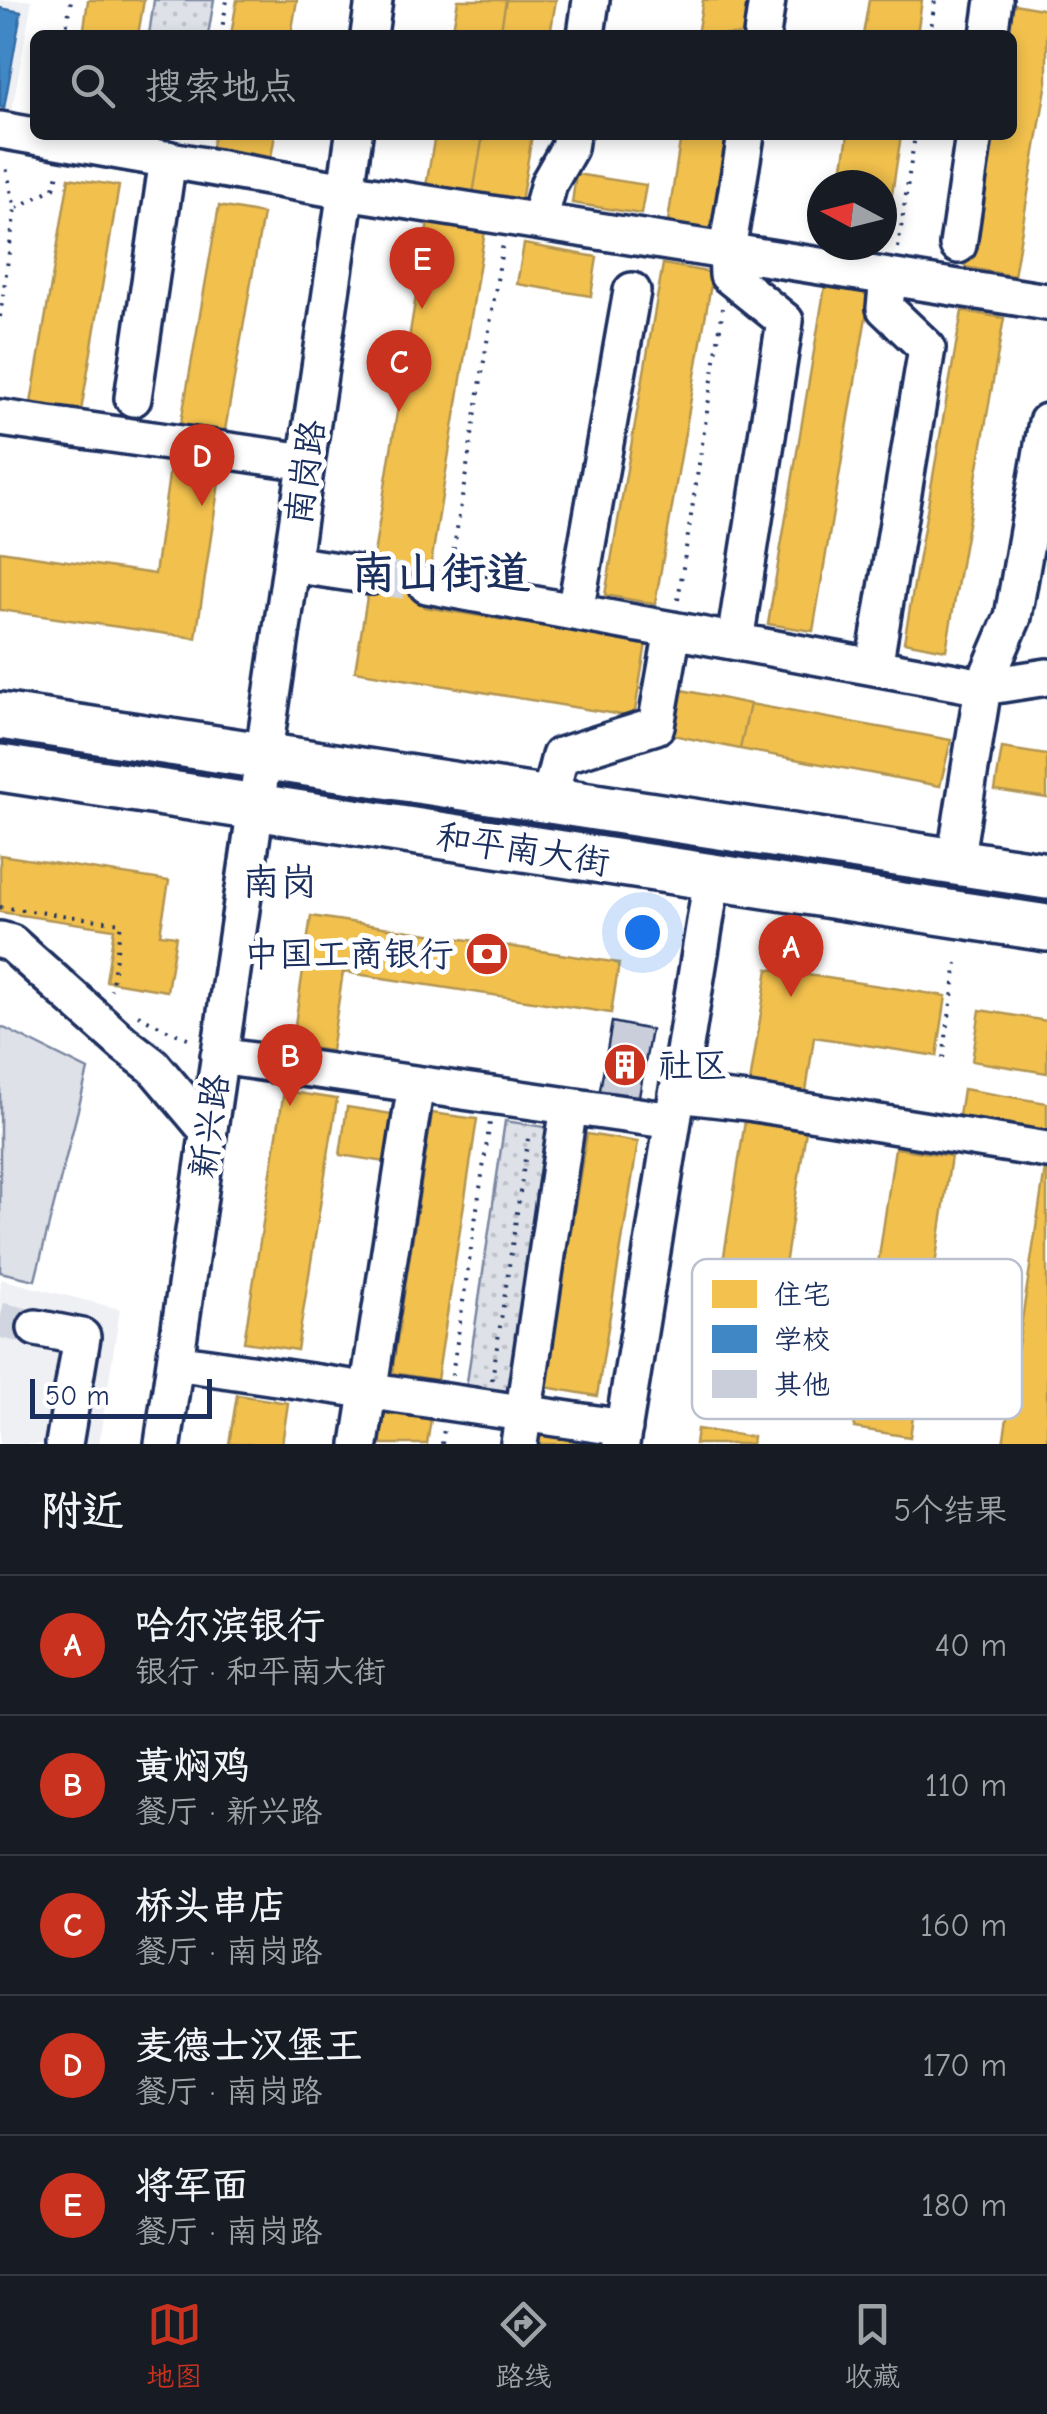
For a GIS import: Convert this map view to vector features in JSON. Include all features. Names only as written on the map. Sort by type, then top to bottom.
[{"type":"main road","name":"和平南大街","points":[[0,716],[1047,876]]},
{"type":"main road","name":"和平南大街","points":[[0,768],[1047,928]]},
{"type":"street","points":[[370,30],[374,0]]},
{"type":"street","points":[[587,30],[591,0]]},
{"type":"street","points":[[763,30],[767,0]]},
{"type":"street","points":[[990,30],[994,0]]},
{"type":"street","points":[[1,139],[66,142],[538,221],[728,263],[891,277],[1047,302]]},
{"type":"street","name":"南岗路","points":[[255,808],[353,140]]},
{"type":"street","points":[[538,221],[548,184],[570,140]]},
{"type":"street","points":[[728,263],[745,140]]},
{"type":"street","points":[[958,244],[973,140]]},
{"type":"street","points":[[133,398],[168,159]]},
{"type":"street","points":[[728,263],[785,320],[735,641]]},
{"type":"street","points":[[874,667],[926,348],[885,308],[891,277]]},
{"type":"street","points":[[575,612],[632,291]]},
{"type":"street","points":[[0,418],[306,462]]},
{"type":"street","points":[[955,862],[983,687],[1013,617],[1047,422]]},
{"type":"street","points":[[291,564],[371,576]]},
{"type":"street","points":[[438,587],[983,687],[1047,678]]},
{"type":"street","points":[[548,800],[560,756],[656,726],[673,630]]},
{"type":"street","name":"新兴路","points":[[163,1444],[255,808]]},
{"type":"street","points":[[175,1362],[488,1408],[521,1429],[623,1436],[712,878]]},
{"type":"street","points":[[0,940],[10,944],[153,1066],[208,1130]]},
{"type":"street","points":[[220,1050],[569,1106],[675,1107],[748,1102],[1047,1150]]},
{"type":"street","points":[[360,1444],[416,1084]]},
{"type":"street","points":[[521,1429],[569,1106]]},
{"type":"street","points":[[36,1328],[82,1336],[64,1444]]},
{"type":"path","points":[[66,30],[71,0]]},
{"type":"path","points":[[221,30],[226,0]]},
{"type":"path","points":[[931,30],[935,0]]},
{"type":"path","points":[[0,317],[15,209],[1,139]]},
{"type":"path","points":[[891,277],[914,140]]},
{"type":"path","points":[[15,209],[54,188],[66,142]]},
{"type":"path","points":[[673,630],[728,263]]},
{"type":"path","points":[[438,587],[500,264]]},
{"type":"path","points":[[0,906],[122,923],[111,991]]},
{"type":"path","points":[[943,1058],[957,963]]},
{"type":"path","points":[[135,1014],[220,1050]]},
{"type":"path","points":[[442,1444],[494,1095]]},
{"type":"path","points":[[488,1408],[533,1101]]},
{"type":"shaded area","points":[[0,0],[32,0],[10,121],[0,119]]},
{"type":"shaded area","points":[[154,0],[214,0],[209,30],[150,30]]},
{"type":"shaded area","points":[[0,1026],[88,1070],[35,1280],[0,1272]]},
{"type":"shaded area","points":[[505,1121],[558,1129],[519,1396],[466,1389]]},
{"type":"shaded area","points":[[0,1279],[120,1309],[99,1444],[0,1444]]},
{"type":"building: 住宅","points":[[88,0],[144,0],[139,30],[84,30]]},
{"type":"building: 住宅","points":[[237,0],[297,0],[292,30],[232,30]]},
{"type":"building: 住宅","points":[[458,0],[556,0],[551,30],[453,30]]},
{"type":"building: 住宅","points":[[506,0],[556,0],[551,30],[501,30]]},
{"type":"building: 住宅","points":[[703,0],[750,0],[745,30],[698,30]]},
{"type":"building: 住宅","points":[[869,0],[922,0],[918,30],[864,30]]},
{"type":"building: 住宅","points":[[1009,3],[1047,10],[1047,82],[1014,276],[965,267],[986,140],[1017,140],[1017,30],[1005,30]]},
{"type":"building: 住宅","points":[[213,140],[274,140],[271,157],[212,147]]},
{"type":"building: 住宅","points":[[434,140],[531,140],[521,202],[426,186]]},
{"type":"building: 住宅","points":[[482,140],[531,140],[521,202],[473,194]]},
{"type":"building: 住宅","points":[[680,140],[727,140],[712,235],[667,228]]},
{"type":"building: 住宅","points":[[847,140],[900,140],[896,170],[842,170]]},
{"type":"building: 住宅","points":[[576,174],[646,185],[641,214],[572,203]]},
{"type":"building: 住宅","points":[[69,178],[119,186],[80,417],[30,409]]},
{"type":"building: 住宅","points":[[219,206],[263,214],[224,436],[180,428]]},
{"type":"building: 住宅","points":[[428,222],[485,231],[424,607],[646,643],[634,717],[355,671]]},
{"type":"building: 住宅","points":[[524,244],[597,257],[591,296],[517,284]]},
{"type":"building: 住宅","points":[[663,264],[713,273],[655,604],[605,595]]},
{"type":"building: 住宅","points":[[825,286],[870,293],[813,631],[768,624]]},
{"type":"building: 住宅","points":[[962,311],[1004,318],[946,650],[904,642]]},
{"type":"building: 住宅","points":[[172,454],[222,462],[196,638],[0,610],[0,551],[155,574]]},
{"type":"building: 住宅","points":[[682,690],[750,704],[740,749],[673,735]]},
{"type":"building: 住宅","points":[[750,704],[951,740],[940,786],[740,749]]},
{"type":"building: 住宅","points":[[1002,748],[1047,755],[1047,798],[995,790]]},
{"type":"building: 住宅","points":[[0,855],[169,881],[160,934],[176,936],[167,991],[106,981],[114,929],[0,912]]},
{"type":"building: 住宅","points":[[311,916],[619,963],[611,1013],[343,972],[331,1051],[292,1045]]},
{"type":"building: 住宅","points":[[768,969],[946,996],[937,1056],[814,1037],[806,1092],[750,1083]]},
{"type":"building: 住宅","points":[[980,1010],[1047,1021],[1047,1073],[972,1061]]},
{"type":"building: 住宅","points":[[963,1089],[1047,1103],[1047,1142],[957,1129]]},
{"type":"building: 住宅","points":[[284,1091],[337,1099],[297,1350],[244,1342]]},
{"type":"building: 住宅","points":[[347,1107],[392,1114],[386,1162],[340,1155]]},
{"type":"building: 住宅","points":[[432,1113],[477,1119],[437,1380],[392,1373]]},
{"type":"building: 住宅","points":[[745,1121],[806,1131],[786,1259],[724,1259]]},
{"type":"building: 住宅","points":[[587,1134],[638,1142],[597,1396],[545,1387]]},
{"type":"building: 住宅","points":[[895,1148],[951,1156],[936,1259],[879,1259]]},
{"type":"building: 住宅","points":[[1045,1169],[1047,1444],[1003,1444],[1007,1419],[1022,1419],[1022,1320]]},
{"type":"building: 住宅","points":[[237,1395],[288,1403],[282,1444],[229,1444]]},
{"type":"building: 住宅","points":[[385,1412],[431,1419],[427,1444],[380,1444]]},
{"type":"building: 住宅","points":[[855,1419],[913,1419],[910,1437],[854,1428]]},
{"type":"building: 住宅","points":[[697,1429],[753,1437],[752,1444],[695,1444]]},
{"type":"building: 住宅","points":[[534,1431],[588,1439],[587,1444],[532,1444]]},
{"type":"building: 学校","points":[[0,8],[21,12],[4,108],[0,107]]},
{"type":"building: 其他","name":"社区","points":[[612,1022],[651,1030],[637,1108],[598,1101]]},
{"type":"tunnel","points":[[371,576],[427,585]]},
{"type":"tunnel","points":[[0,1320],[36,1328]]},
{"type":"place","name":"将军面","points":[[422,309]]},
{"type":"place","name":"桥头串店","points":[[399,412]]},
{"type":"place","name":"麦德士汉堡王","points":[[202,506]]},
{"type":"place","name":"中国工商银行","points":[[487,954]]},
{"type":"place","name":"哈尔滨银行","points":[[791,997]]},
{"type":"place","name":"社区","points":[[625,1065]]},
{"type":"place","name":"黄焖鸡","points":[[290,1106]]},
{"type":"district","name":"南山街道","points":[[441,572]]},
{"type":"district","name":"南岗","points":[[280,882]]}]
